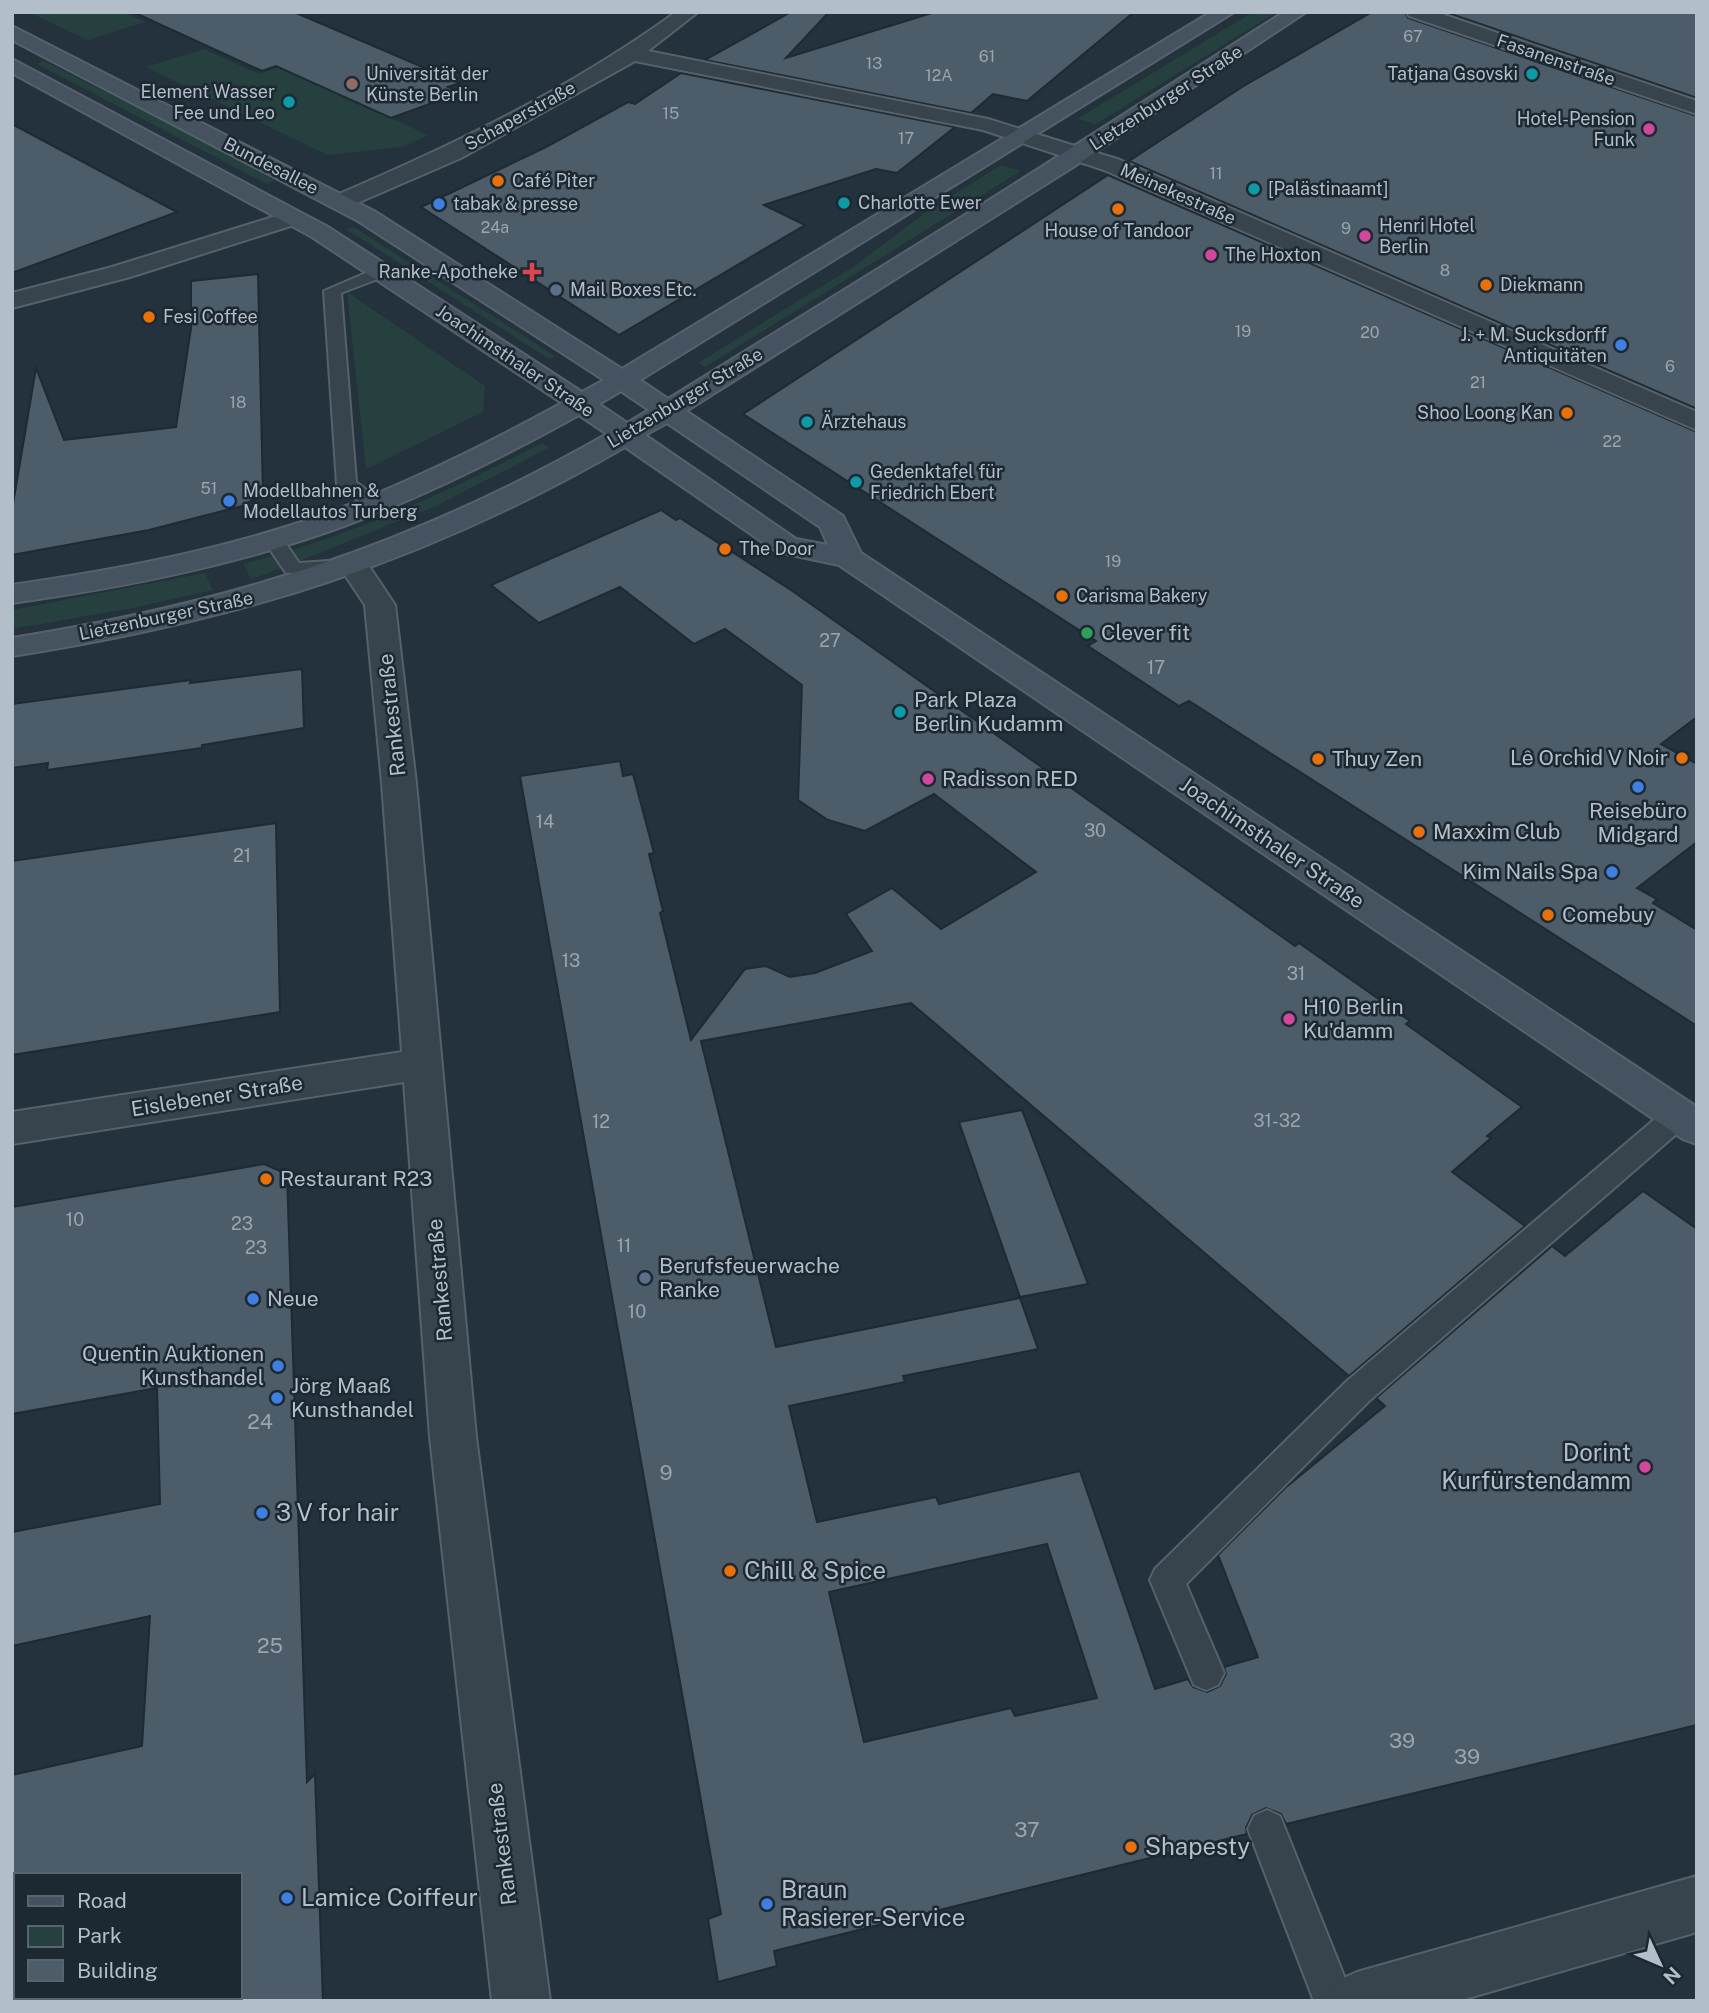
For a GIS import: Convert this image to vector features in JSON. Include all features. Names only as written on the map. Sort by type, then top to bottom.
[{"type":"main road","name":"Lietzenburger Straße","points":[[12,594],[220,555],[375,504],[451,470],[622,380],[1018,135],[1225,12]]},
{"type":"main road","name":"Lietzenburger Straße","points":[[12,647],[231,605],[354,566],[487,508],[667,412],[1080,155],[1297,12]]},
{"type":"main road","name":"Bundesallee","points":[[12,32],[341,202]]},
{"type":"main road","name":"Bundesallee","points":[[13,65],[53,53]]},
{"type":"main road","name":"Bundesallee","points":[[13,65],[172,149],[292,218]]},
{"type":"main road","name":"Joachimsthaler Straße","points":[[341,202],[525,315],[833,523],[848,558]]},
{"type":"main road","name":"Joachimsthaler Straße","points":[[292,218],[382,271],[787,546],[848,558],[1688,1122]]},
{"type":"street","name":"Schaperstraße","points":[[341,202],[453,153],[632,54],[689,12]]},
{"type":"street","name":"Fasanenstraße","points":[[1416,12],[1697,108]]},
{"type":"street","name":"Meinekestraße","points":[[632,54],[988,125],[1112,165],[1697,422]]},
{"type":"street","points":[[12,301],[121,272],[292,218]]},
{"type":"street","name":"Rankestraße","points":[[354,566],[380,605],[399,783],[453,1437],[521,2001]]},
{"type":"street","name":"Eislebener Straße","points":[[12,1128],[422,1064]]},
{"type":"street","points":[[1357,2001],[1697,1904]]},
{"type":"lane","points":[[375,504],[347,484],[332,292],[382,271]]},
{"type":"lane","points":[[273,539],[292,569],[354,566]]},
{"type":"lane","points":[[1206,1673],[1167,1580],[1358,1391],[1688,1122]]},
{"type":"lane","points":[[1267,1829],[1334,2001]]},
{"type":"green space","points":[[28,12],[124,12],[145,22],[88,40]]},
{"type":"green space","points":[[1253,12],[1277,12],[1096,124],[1077,119]]},
{"type":"green space","points":[[204,49],[259,74],[279,67],[428,135],[402,147],[327,155],[146,67]]},
{"type":"green space","points":[[44,61],[225,152],[275,181],[267,184],[37,64]]},
{"type":"green space","points":[[1001,165],[1021,171],[705,367],[698,363],[853,267],[926,212]]},
{"type":"green space","points":[[354,227],[555,356],[549,359],[346,229]]},
{"type":"green space","points":[[347,292],[485,386],[483,412],[366,469]]},
{"type":"green space","points":[[542,443],[549,448],[438,505],[251,579],[243,564],[321,541],[396,512]]},
{"type":"green space","points":[[205,573],[213,590],[128,609],[12,629],[12,610]]},
{"type":"building","points":[[133,12],[294,12],[460,83],[448,87],[460,93],[391,118],[276,66],[262,71]]},
{"type":"building","points":[[791,12],[829,12],[786,58],[935,12],[1134,12],[1027,101],[993,94],[971,113],[705,60]]},
{"type":"building","points":[[1372,12],[1405,12],[1408,18],[1697,116],[1697,409],[1129,161],[1242,87]]},
{"type":"building","points":[[1445,12],[1697,12],[1697,98]]},
{"type":"building","points":[[681,73],[955,127],[897,173],[876,169],[764,205],[805,225],[619,335],[421,207],[546,147],[628,102],[635,104]]},
{"type":"building","points":[[12,124],[177,212],[12,273]]},
{"type":"building","points":[[1108,175],[1697,432],[1697,717],[1661,744],[1697,764],[1697,842],[1637,888],[1657,899],[1653,903],[1697,930],[1697,1026],[1189,701],[1179,706],[1088,646],[1096,641],[743,414]]},
{"type":"building","points":[[258,274],[263,494],[242,506],[149,530],[12,555],[12,510],[36,368],[64,440],[176,427],[191,328],[191,281]]},
{"type":"building","points":[[661,510],[676,520],[680,518],[791,590],[1295,946],[1299,943],[1410,1021],[1406,1024],[1522,1107],[1487,1136],[1491,1138],[1452,1172],[1525,1226],[1349,1376],[911,1003],[701,1041],[776,1347],[1020,1298],[1038,1349],[903,1376],[905,1382],[789,1406],[817,1522],[936,1497],[939,1504],[1080,1471],[1155,1689],[1188,1679],[1193,1687],[1207,1692],[1220,1686],[1226,1674],[1224,1667],[1258,1657],[1218,1555],[1285,1488],[1385,1406],[1376,1398],[1552,1246],[1565,1256],[1643,1191],[1697,1229],[1697,1725],[1286,1824],[1281,1814],[1266,1808],[1252,1815],[1246,1828],[1247,1834],[774,1951],[777,1966],[718,1982],[708,1919],[721,1914],[520,776],[620,761],[623,776],[633,774],[654,853],[649,854],[663,911],[660,913],[691,1040],[745,969],[766,966],[790,977],[815,973],[872,951],[846,914],[892,888],[941,929],[1036,872],[934,794],[865,831],[828,820],[798,800],[802,685],[725,629],[694,644],[620,587],[539,623],[491,585]],"holes":[[[1047,1544],[1097,1698],[1015,1716],[1011,1708],[864,1742],[829,1592]]]},
{"type":"building","points":[[302,669],[304,728],[202,745],[202,748],[47,770],[48,763],[12,768],[12,704],[191,680],[190,683]]},
{"type":"building","points":[[276,823],[280,1012],[12,1055],[12,861]]},
{"type":"building","points":[[1022,1110],[1088,1284],[1020,1297],[959,1122]]},
{"type":"building","points":[[264,1164],[287,1174],[307,1782],[315,1774],[323,2001],[240,2001],[242,1873],[12,1875],[12,1775],[142,1746],[150,1616],[12,1646],[12,1532],[160,1504],[157,1388],[12,1414],[12,1207]]},
{"type":"place","name":"Tatjana Gsovski","points":[[1532,74]]},
{"type":"place","name":"Universität der Künste Berlin","points":[[352,84]]},
{"type":"place","name":"Element Wasser Fee und Leo","points":[[289,102]]},
{"type":"place","name":"Hotel-Pension Funk","points":[[1649,129]]},
{"type":"place","name":"Café Piter","points":[[498,181]]},
{"type":"place","name":"[Palästinaamt]","points":[[1254,189]]},
{"type":"place","name":"Charlotte Ewer","points":[[844,203]]},
{"type":"place","name":"tabak & presse","points":[[439,204]]},
{"type":"place","name":"House of Tandoor","points":[[1118,209]]},
{"type":"place","name":"Henri Hotel Berlin","points":[[1365,236]]},
{"type":"place","name":"The Hoxton","points":[[1211,255]]},
{"type":"place","name":"Ranke-Apotheke","points":[[532,272]]},
{"type":"place","name":"Diekmann","points":[[1486,285]]},
{"type":"place","name":"Mail Boxes Etc.","points":[[556,290]]},
{"type":"place","name":"Fesi Coffee","points":[[149,317]]},
{"type":"place","name":"J. + M. Sucksdorff Antiquitäten","points":[[1621,345]]},
{"type":"place","name":"Shoo Loong Kan","points":[[1567,413]]},
{"type":"place","name":"Ärztehaus","points":[[807,422]]},
{"type":"place","name":"Gedenktafel für Friedrich Ebert","points":[[856,482]]},
{"type":"place","name":"Modellbahnen & Modellautos Turberg","points":[[229,501]]},
{"type":"place","name":"The Door","points":[[725,549]]},
{"type":"place","name":"Carisma Bakery","points":[[1062,596]]},
{"type":"place","name":"Clever fit","points":[[1087,633]]},
{"type":"place","name":"Park Plaza Berlin Kudamm","points":[[900,712]]},
{"type":"place","name":"Lê Orchid V Noir","points":[[1682,758]]},
{"type":"place","name":"Thuy Zen","points":[[1318,759]]},
{"type":"place","name":"Radisson RED","points":[[928,779]]},
{"type":"place","name":"Reisebüro Midgard","points":[[1638,787]]},
{"type":"place","name":"Maxxim Club","points":[[1419,832]]},
{"type":"place","name":"Kim Nails Spa","points":[[1612,872]]},
{"type":"place","name":"Comebuy","points":[[1548,915]]},
{"type":"place","name":"H10 Berlin Ku'damm","points":[[1289,1019]]},
{"type":"place","name":"Restaurant R23","points":[[266,1179]]},
{"type":"place","name":"Berufsfeuerwache Ranke","points":[[645,1278]]},
{"type":"place","name":"Neue","points":[[253,1299]]},
{"type":"place","name":"Quentin Auktionen Kunsthandel","points":[[278,1366]]},
{"type":"place","name":"Jörg Maaß Kunsthandel","points":[[277,1398]]},
{"type":"place","name":"Dorint Kurfürstendamm","points":[[1645,1467]]},
{"type":"place","name":"3 V for hair","points":[[262,1513]]},
{"type":"place","name":"Chill & Spice","points":[[730,1571]]},
{"type":"place","name":"Shapesty","points":[[1131,1847]]},
{"type":"place","name":"Lamice Coiffeur","points":[[287,1898]]},
{"type":"place","name":"Braun Rasierer-Service","points":[[767,1904]]}]
